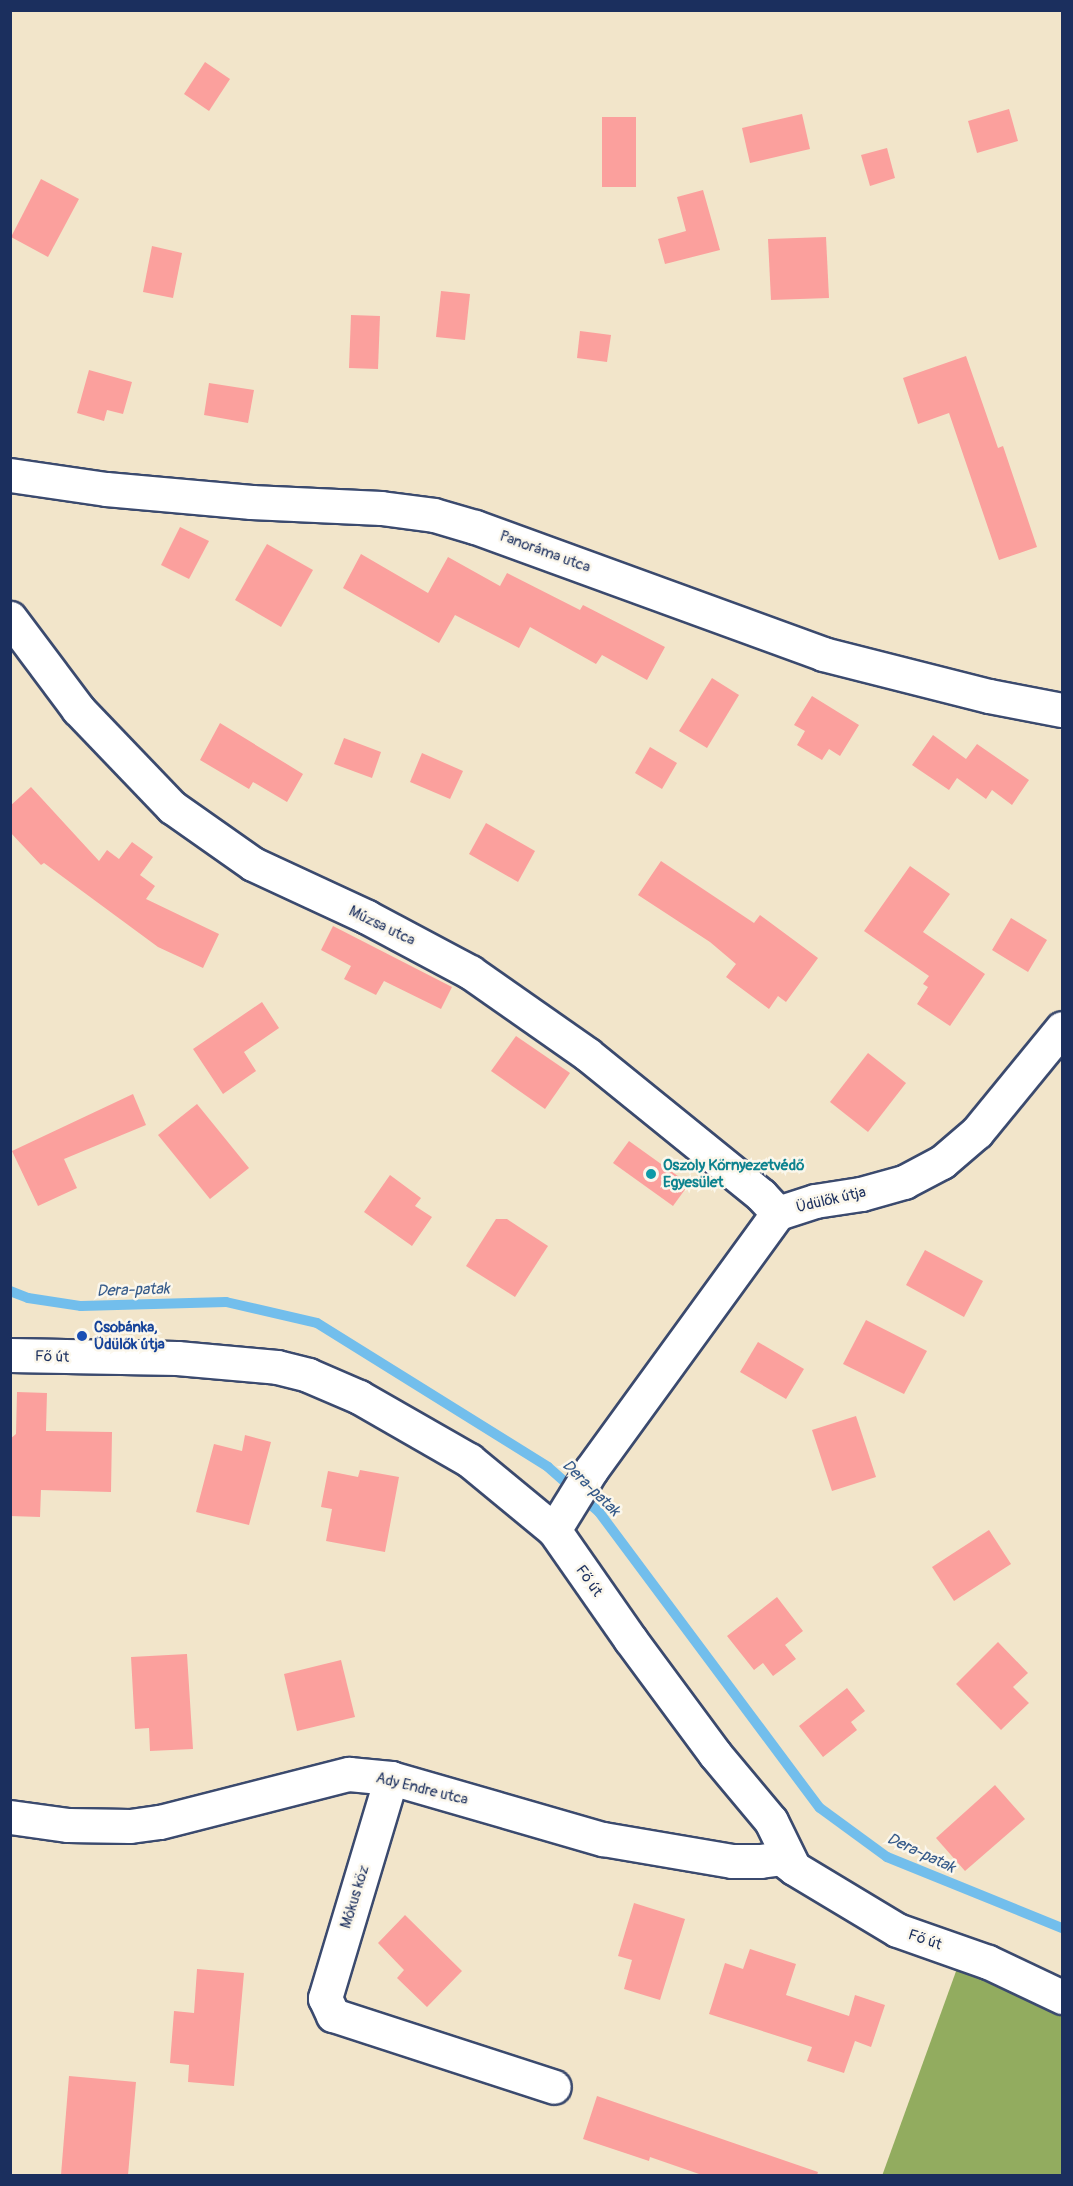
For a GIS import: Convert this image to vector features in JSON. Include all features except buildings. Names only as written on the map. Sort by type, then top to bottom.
[{"type":"street","name":"Panoráma utca","points":[[10,475],[106,489],[251,502],[381,508],[434,515],[475,527],[823,654],[989,696],[1062,710]]},
{"type":"street","name":"Múzsa utca","points":[[10,618],[78,709],[172,807],[253,864],[367,916],[470,972],[587,1054],[761,1195],[778,1213]]},
{"type":"street","name":"Üdülők útja","points":[[561,1520],[591,1470],[778,1213],[815,1201],[861,1194],[904,1182],[942,1162],[977,1132],[1062,1028]]},
{"type":"street","name":"Fő út","points":[[10,1355],[177,1358],[244,1362],[277,1367],[308,1375],[359,1397],[469,1460],[561,1520],[630,1639],[708,1745],[771,1821],[794,1868],[897,1930],[988,1962],[1062,1997]]},
{"type":"street","name":"Ady Endre utca","points":[[10,1817],[68,1825],[130,1826],[160,1822],[349,1774],[391,1778],[603,1839],[732,1861],[781,1858],[794,1868]]},
{"type":"street","name":"Mókus köz","points":[[391,1778],[325,1998],[333,2015],[554,2087]]},
{"type":"green space","points":[[959,1963],[1062,2010],[1062,2175],[882,2176]]},
{"type":"waterway","name":"Dera-patak","points":[[10,1291],[28,1298],[81,1306],[226,1302],[317,1323],[548,1467],[599,1512],[820,1808],[887,1857],[1062,1928]]},
{"type":"place","name":"Oszoly Környezetvédő Egyesület","points":[[651,1174]]},
{"type":"place","name":"Csobánka, Üdülők útja","points":[[82,1336]]}]
